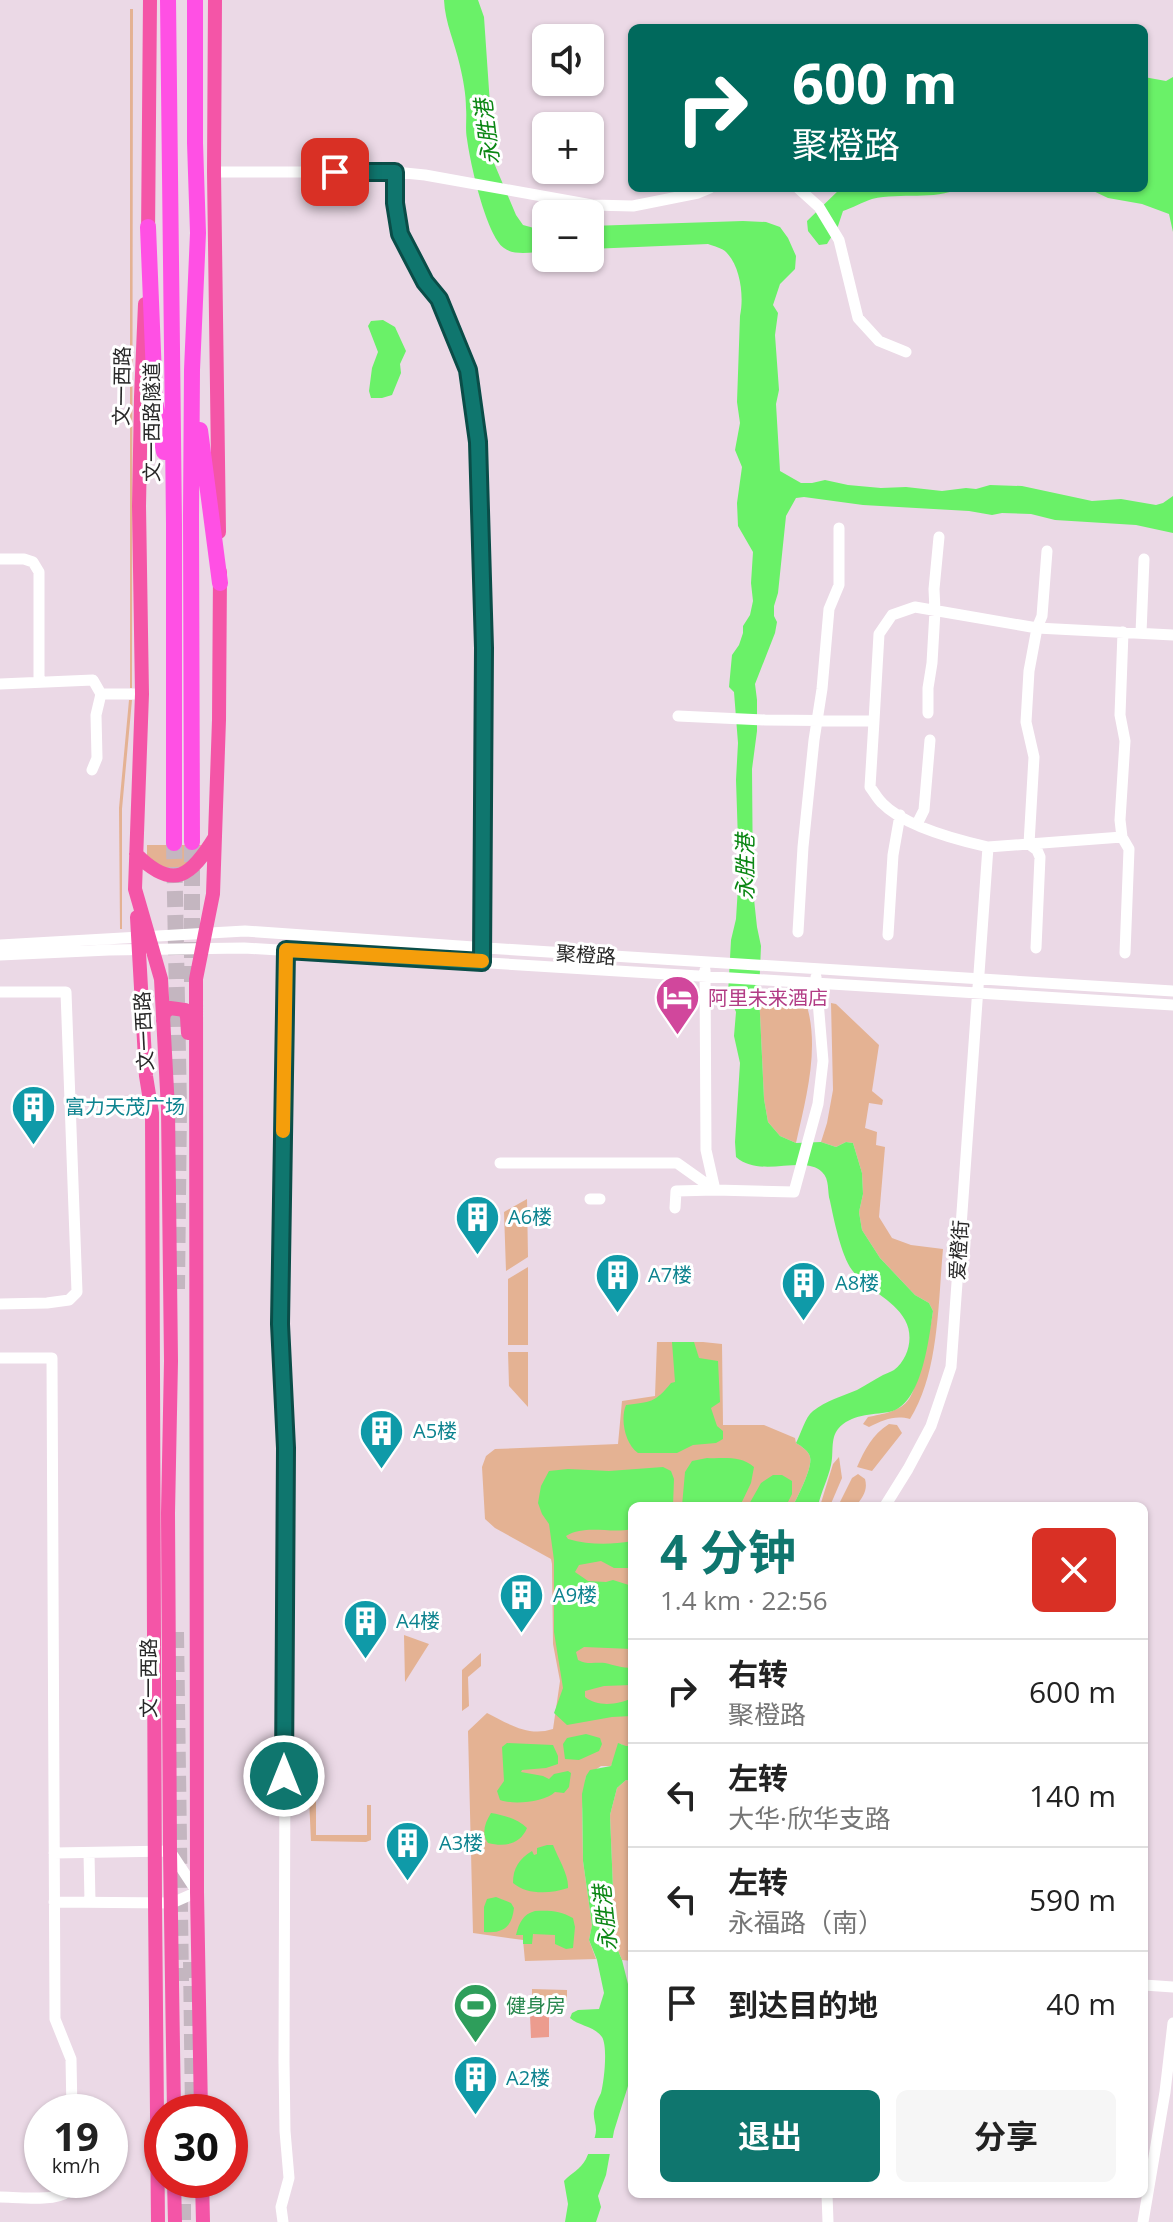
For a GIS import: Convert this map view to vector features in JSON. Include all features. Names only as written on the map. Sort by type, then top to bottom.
[{"type":"highway","name":"文一西路隧道","points":[[168,0],[174,843]]},
{"type":"highway","name":"文一西路隧道","points":[[192,842],[192,370],[198,233],[195,0]]},
{"type":"highway","points":[[148,227],[155,401],[172,492]]},
{"type":"highway","points":[[192,370],[220,583]]},
{"type":"main road","name":"文一西路","points":[[150,0],[148,227],[139,506],[142,694],[135,889],[144,943],[161,979],[168,1109],[171,1361],[163,1851],[172,1903],[174,2094]]},
{"type":"main road","points":[[201,2094],[197,1892],[196,979],[213,894],[221,645],[214,172],[215,0]]},
{"type":"main road","points":[[136,854],[157,872],[179,875],[199,862],[215,836]]},
{"type":"main road","points":[[144,943],[146,1076],[152,1113],[152,1360],[163,1851],[155,1902],[158,2094]]},
{"type":"main road","points":[[163,1021],[164,1013],[170,1008],[185,1010],[189,1078],[197,1117]]},
{"type":"main road","points":[[155,1501],[169,1452]]},
{"type":"main road","points":[[161,2094],[173,2057]]},
{"type":"main road","points":[[158,2198],[158,2222]]},
{"type":"main road","points":[[174,2198],[175,2222]]},
{"type":"main road","points":[[202,2198],[203,2222]]},
{"type":"street","points":[[214,172],[395,172],[467,181],[592,205],[633,206],[700,192]]},
{"type":"street","points":[[395,172],[395,203],[400,234],[425,282],[439,299],[468,370],[478,442],[484,648],[482,962]]},
{"type":"street","points":[[802,192],[819,207],[839,240],[858,318],[879,341],[906,352]]},
{"type":"street","points":[[798,932],[803,847],[829,609],[839,585],[839,528]]},
{"type":"street","points":[[928,713],[939,537]]},
{"type":"street","points":[[1029,844],[1034,757],[1026,722],[1029,671],[1042,616],[1047,551]]},
{"type":"street","points":[[0,559],[33,562],[39,572],[39,682]]},
{"type":"street","points":[[1141,633],[1144,559]]},
{"type":"street","points":[[1122,837],[988,847],[954,839],[917,824],[883,805],[870,787],[879,634],[892,615],[915,607],[1037,628],[1173,635]]},
{"type":"street","points":[[1123,632],[1120,715],[1125,741],[1120,820],[1122,837],[1129,849],[1125,953]]},
{"type":"street","points":[[0,684],[93,680],[101,694],[96,715],[97,758],[92,770]]},
{"type":"street","points":[[101,694],[142,694]]},
{"type":"street","points":[[678,716],[874,721]]},
{"type":"street","points":[[917,824],[924,810],[930,740]]},
{"type":"street","points":[[888,935],[893,855],[900,815]]},
{"type":"street","points":[[1029,844],[1040,857],[1036,948]]},
{"type":"street","name":"爱橙街","points":[[887,1502],[931,1426],[951,1367],[988,847]]},
{"type":"street","name":"聚橙路","points":[[0,955],[245,931],[1173,991]]},
{"type":"street","name":"聚橙路","points":[[0,945],[144,943],[286,950],[1173,1005]]},
{"type":"street","points":[[283,2222],[281,2206],[289,2178],[285,2131],[284,2016],[286,1448],[280,1324],[286,950]]},
{"type":"street","points":[[705,962],[706,1150],[715,1190]]},
{"type":"street","points":[[675,1208],[676,1191],[794,1192],[818,1104],[823,1061],[815,969]]},
{"type":"street","points":[[0,992],[66,992],[77,1292],[69,1300],[0,1304]]},
{"type":"street","points":[[500,1163],[677,1163],[715,1190]]},
{"type":"street","points":[[0,1358],[52,1358],[55,2019],[71,2059],[72,2094]]},
{"type":"street","points":[[54,1853],[163,1851],[197,1892],[172,1903],[54,1902]]},
{"type":"street","points":[[89,1853],[90,1902]]},
{"type":"street","points":[[1148,1985],[1173,1987]]},
{"type":"street","points":[[1148,2197],[1169,2093],[1173,2023]]},
{"type":"street","points":[[0,2197],[24,2197]]},
{"type":"street","points":[[827,2198],[828,2222]]},
{"type":"street","points":[[1143,2222],[1148,2198]]},
{"type":"shaded area","points":[[130,9],[133,9],[132,688],[130,688]]},
{"type":"shaded area","points":[[129,700],[132,700],[122,809],[120,929],[119,808]]},
{"type":"shaded area","points":[[147,845],[201,845],[198,856],[190,866],[164,871],[147,856]]},
{"type":"shaded area","points":[[759,993],[805,1000],[810,1017],[810,1072],[796,1143],[780,1136],[768,1122]]},
{"type":"shaded area","points":[[831,1003],[836,1004],[879,1045],[872,1091],[883,1100],[882,1105],[869,1103],[865,1128],[877,1132],[876,1145],[885,1147],[879,1217],[892,1238],[911,1245],[943,1249],[936,1337],[920,1401],[910,1419],[894,1418],[869,1427],[863,1424],[868,1417],[896,1410],[913,1392],[933,1311],[929,1303],[915,1295],[880,1258],[862,1230],[859,1212],[863,1194],[862,1173],[853,1143],[846,1142],[836,1147],[821,1142],[833,1090]]},
{"type":"shaded area","points":[[527,1199],[528,1257],[506,1271],[504,1212]]},
{"type":"shaded area","points":[[528,1267],[528,1345],[508,1345],[508,1279]]},
{"type":"shaded area","points":[[657,1342],[722,1344],[723,1425],[764,1425],[795,1438],[796,1443],[809,1455],[809,1467],[795,1502],[628,1502],[628,1747],[621,1744],[611,1766],[601,1766],[586,1776],[582,1809],[583,1861],[592,1925],[589,1940],[596,1959],[525,1961],[523,1940],[473,1933],[468,1731],[487,1713],[527,1730],[553,1729],[560,1681],[553,1644],[552,1564],[551,1559],[495,1528],[485,1519],[482,1467],[486,1456],[495,1449],[618,1444],[622,1401],[655,1396]]},
{"type":"shaded area","points":[[508,1352],[528,1352],[528,1407],[509,1386]]},
{"type":"shaded area","points":[[889,1424],[897,1425],[902,1433],[872,1471],[857,1467],[870,1443]]},
{"type":"shaded area","points":[[839,1457],[842,1478],[832,1502],[821,1502],[833,1464]]},
{"type":"shaded area","points":[[858,1474],[865,1479],[861,1500],[840,1502],[852,1478]]},
{"type":"shaded area","points":[[404,1635],[429,1644],[405,1682]]},
{"type":"shaded area","points":[[481,1653],[481,1666],[468,1677],[469,1706],[462,1711],[462,1670]]},
{"type":"shaded area","points":[[308,1777],[316,1778],[316,1835],[367,1835],[367,1805],[371,1805],[371,1840],[311,1841]]},
{"type":"shaded area","points":[[628,1780],[628,1961],[622,1960],[609,1922],[613,1889],[610,1815],[617,1788]]},
{"type":"shaded area","points":[[532,1989],[567,1990],[567,2001],[552,2001],[552,2008],[532,2008]]},
{"type":"shaded area","points":[[530,2015],[549,2015],[549,2037],[531,2038]]},
{"type":"water","name":"永胜港","points":[[444,0],[478,0],[484,17],[494,163],[516,215],[523,225],[532,227],[532,252],[513,252],[504,248],[491,229],[472,164],[466,135],[464,87]]},
{"type":"water","points":[[1173,77],[1173,232],[1169,214],[1142,204],[1108,198],[1095,192],[1148,192],[1148,78],[1166,81]]},
{"type":"water","points":[[837,192],[950,192],[869,200],[843,211],[827,244],[819,245],[808,231],[807,221]]},
{"type":"water","name":"永胜港","points":[[743,221],[766,222],[780,227],[796,256],[795,269],[780,284],[773,305],[778,313],[775,335],[780,471],[801,483],[825,480],[848,485],[942,491],[990,485],[1022,486],[1092,501],[1121,499],[1156,505],[1173,496],[1173,533],[1136,525],[1055,520],[1031,514],[992,515],[804,497],[796,498],[786,516],[774,606],[777,622],[775,633],[755,684],[757,731],[752,769],[753,890],[761,946],[759,993],[768,1122],[780,1136],[796,1143],[821,1142],[836,1147],[846,1142],[853,1143],[862,1173],[863,1194],[859,1212],[862,1230],[880,1258],[915,1295],[929,1303],[933,1311],[922,1369],[909,1397],[900,1407],[889,1412],[855,1418],[838,1429],[830,1470],[819,1502],[795,1502],[810,1462],[808,1453],[796,1443],[805,1421],[823,1404],[894,1370],[906,1353],[909,1333],[900,1312],[864,1283],[848,1264],[841,1247],[825,1175],[814,1167],[757,1166],[736,1157],[740,1063],[734,1036],[736,1012],[728,994],[739,871],[738,743],[734,692],[729,687],[732,655],[739,645],[753,601],[753,552],[738,526],[737,503],[742,467],[735,450],[740,423],[737,402],[742,300],[740,282],[726,252],[708,244],[604,248],[604,226]]},
{"type":"water","points":[[383,320],[395,327],[406,351],[392,395],[371,398],[372,368],[378,352],[368,326],[371,321]]},
{"type":"water","points":[[672,1342],[694,1342],[699,1358],[718,1361],[720,1402],[711,1408],[717,1426],[723,1431],[723,1439],[716,1443],[693,1445],[677,1453],[638,1453],[625,1431],[626,1405],[652,1400],[675,1382]]},
{"type":"water","points":[[737,1459],[754,1467],[742,1502],[682,1502],[685,1472],[692,1461]]},
{"type":"water","points":[[663,1467],[671,1471],[674,1479],[673,1502],[628,1502],[628,1529],[590,1530],[566,1536],[592,1543],[628,1542],[628,1568],[614,1568],[601,1561],[579,1565],[575,1572],[588,1581],[613,1580],[628,1585],[628,1649],[584,1647],[576,1652],[581,1662],[628,1668],[628,1685],[585,1691],[585,1697],[608,1704],[628,1699],[628,1716],[567,1725],[554,1713],[563,1688],[554,1632],[554,1560],[549,1524],[538,1503],[541,1486],[549,1471]]},
{"type":"water","points":[[773,1475],[782,1475],[792,1481],[792,1494],[788,1502],[750,1502],[761,1483]]},
{"type":"water","points":[[586,1734],[600,1738],[602,1744],[599,1751],[579,1760],[565,1759],[563,1744],[567,1738]]},
{"type":"water","points":[[507,1743],[553,1745],[558,1764],[521,1772],[549,1779],[554,1774],[568,1771],[571,1773],[569,1787],[564,1793],[555,1792],[529,1802],[500,1800],[497,1791],[504,1781],[502,1747]]},
{"type":"water","name":"永胜港","points":[[618,1743],[628,1746],[628,1780],[617,1788],[610,1815],[613,1889],[609,1922],[628,1984],[628,2086],[598,2196],[601,2207],[596,2222],[565,2222],[568,2204],[564,2181],[584,2163],[594,2141],[594,2111],[601,2093],[605,2065],[602,2037],[570,2018],[578,2010],[599,2009],[604,1993],[589,1940],[592,1925],[583,1861],[582,1794],[590,1770],[611,1766]]},
{"type":"water","points":[[491,1813],[515,1820],[527,1828],[524,1834],[511,1843],[488,1843],[485,1828]]},
{"type":"water","points":[[553,1845],[565,1872],[568,1888],[539,1892],[525,1890],[513,1883],[520,1861],[532,1851],[534,1855],[537,1854],[537,1848]]},
{"type":"water","points":[[496,1897],[511,1903],[514,1908],[511,1920],[501,1930],[484,1932],[484,1907],[487,1899]]},
{"type":"water","points":[[535,1911],[555,1912],[573,1918],[573,1948],[566,1949],[555,1944],[555,1935],[533,1934],[532,1944],[523,1944],[523,1935],[516,1935],[525,1917]]},
{"type":"pier","points":[[589,2138],[615,2138],[613,2154],[583,2154]]},
{"type":"tunnel","points":[[192,842],[192,982]]},
{"type":"tunnel","points":[[174,843],[179,1107],[177,1289]]},
{"type":"tunnel","points":[[176,1632],[181,1981]]},
{"type":"tunnel","points":[[191,1962],[193,2094]]},
{"type":"tunnel","points":[[183,2198],[183,2222]]},
{"type":"slow traffic","points":[[283,1131],[286,950],[482,961]]},
{"type":"place","name":"阿里未来酒店","points":[[677,1037]]},
{"type":"place","name":"富力天茂广场","points":[[34,1146]]},
{"type":"place","name":"A6楼","points":[[477,1256]]},
{"type":"place","name":"A7楼","points":[[617,1314]]},
{"type":"place","name":"A8楼","points":[[804,1322]]},
{"type":"place","name":"A5楼","points":[[382,1470]]},
{"type":"place","name":"A9楼","points":[[522,1634]]},
{"type":"place","name":"A4楼","points":[[365,1660]]},
{"type":"place","name":"A3楼","points":[[408,1882]]},
{"type":"place","name":"健身房","points":[[475,2045]]},
{"type":"place","name":"A2楼","points":[[475,2117]]},
{"type":"route","points":[[284,1776],[286,1448],[280,1324],[286,950],[482,962],[484,648],[478,442],[468,370],[439,299],[425,282],[400,234],[395,203],[395,172],[335,172]]}]
